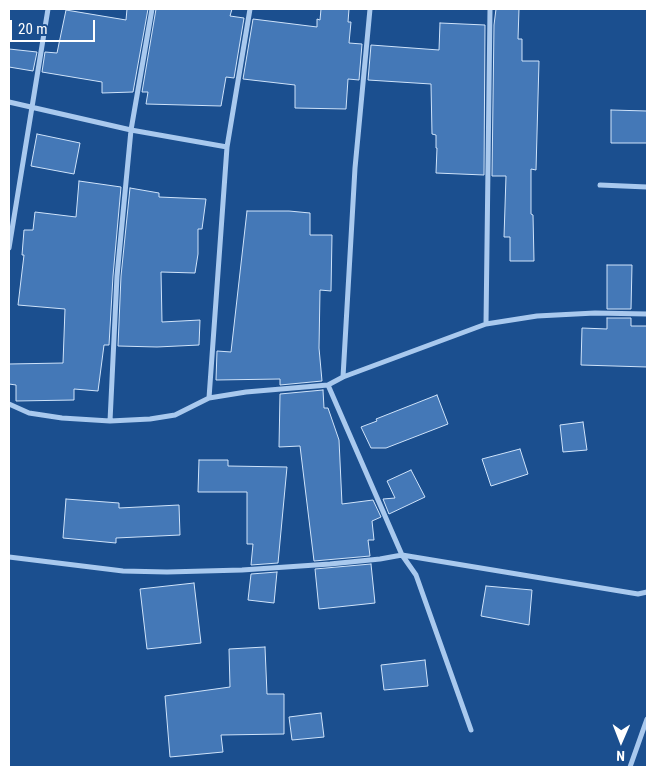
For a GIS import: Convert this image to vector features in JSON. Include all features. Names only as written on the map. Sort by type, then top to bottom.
[{"type":"street","points":[[9,248],[48,9]]},
{"type":"street","points":[[110,421],[117,276],[132,130],[152,9]]},
{"type":"street","points":[[209,398],[227,147],[250,9]]},
{"type":"street","points":[[343,377],[355,168],[370,9]]},
{"type":"street","points":[[486,324],[490,9]]},
{"type":"street","points":[[9,102],[31,109],[132,130],[227,147]]},
{"type":"street","points":[[600,185],[647,187]]},
{"type":"street","points":[[9,404],[29,413],[62,418],[110,421],[150,419],[175,415],[209,398],[246,392],[328,384],[486,324],[537,316],[595,313],[647,314]]},
{"type":"street","points":[[328,384],[402,555],[416,575],[471,730]]},
{"type":"street","points":[[9,557],[123,571],[167,572],[242,570],[330,564],[402,555],[638,594],[647,592]]},
{"type":"street","points":[[630,767],[647,719]]},
{"type":"building","points":[[127,9],[148,9],[133,92],[102,93],[102,82],[42,72],[45,52],[57,53],[66,10],[126,20]]},
{"type":"building","points":[[156,9],[232,9],[230,16],[244,18],[234,78],[226,77],[221,106],[146,104],[148,92],[142,92]]},
{"type":"building","points":[[321,9],[349,9],[348,22],[351,22],[349,43],[362,44],[359,80],[348,79],[346,109],[295,108],[295,85],[243,79],[253,19],[317,27],[317,19],[320,20]]},
{"type":"building","points":[[496,9],[519,9],[518,39],[522,39],[522,61],[539,61],[536,170],[531,169],[534,261],[510,261],[510,237],[504,237],[506,176],[492,176],[494,25]]},
{"type":"building","points":[[440,23],[485,25],[484,175],[436,173],[437,148],[436,135],[432,134],[431,84],[368,80],[371,45],[439,50]]},
{"type":"building","points":[[9,49],[37,52],[33,71],[9,67]]},
{"type":"building","points":[[611,110],[647,111],[647,143],[611,143]]},
{"type":"building","points":[[37,134],[80,143],[74,174],[31,166]]},
{"type":"building","points":[[79,181],[121,187],[109,345],[104,345],[98,391],[74,389],[74,400],[16,401],[16,385],[9,384],[9,364],[63,363],[65,309],[18,305],[24,255],[22,255],[24,230],[33,230],[35,212],[76,217]]},
{"type":"building","points":[[130,188],[159,193],[159,197],[206,199],[202,229],[198,229],[198,254],[195,273],[161,272],[162,322],[200,320],[199,345],[118,346],[121,276]]},
{"type":"building","points":[[247,211],[310,213],[310,235],[332,235],[331,291],[320,290],[319,348],[322,381],[280,385],[280,379],[216,380],[217,351],[231,352]]},
{"type":"building","points":[[607,265],[632,265],[631,309],[607,309]]},
{"type":"building","points":[[607,318],[631,318],[631,326],[647,326],[647,367],[581,365],[582,328],[607,329]]},
{"type":"building","points":[[323,390],[324,408],[328,408],[339,440],[342,504],[373,500],[381,517],[372,521],[374,540],[368,540],[370,556],[314,561],[300,446],[279,447],[280,394]]},
{"type":"building","points":[[437,395],[448,424],[386,448],[371,448],[361,427],[377,421],[376,419]]},
{"type":"building","points":[[583,422],[587,450],[563,452],[560,425]]},
{"type":"building","points":[[520,449],[528,474],[491,486],[482,459]]},
{"type":"building","points":[[199,460],[228,460],[228,466],[287,467],[278,563],[251,565],[253,544],[247,544],[247,492],[198,492]]},
{"type":"building","points":[[411,470],[425,497],[389,514],[383,499],[395,498],[387,481]]},
{"type":"building","points":[[66,499],[119,503],[119,508],[179,505],[180,535],[116,538],[116,543],[63,538]]},
{"type":"building","points":[[371,564],[375,603],[319,609],[315,569]]},
{"type":"building","points":[[277,572],[274,603],[248,600],[251,574]]},
{"type":"building","points":[[194,583],[201,643],[147,649],[140,589]]},
{"type":"building","points":[[486,586],[532,590],[529,625],[481,616]]},
{"type":"building","points":[[265,647],[267,694],[284,694],[284,734],[221,735],[223,752],[170,757],[165,696],[230,687],[229,649]]},
{"type":"building","points":[[425,660],[428,686],[384,690],[381,665]]},
{"type":"building","points":[[321,713],[324,737],[292,740],[289,717]]}]
